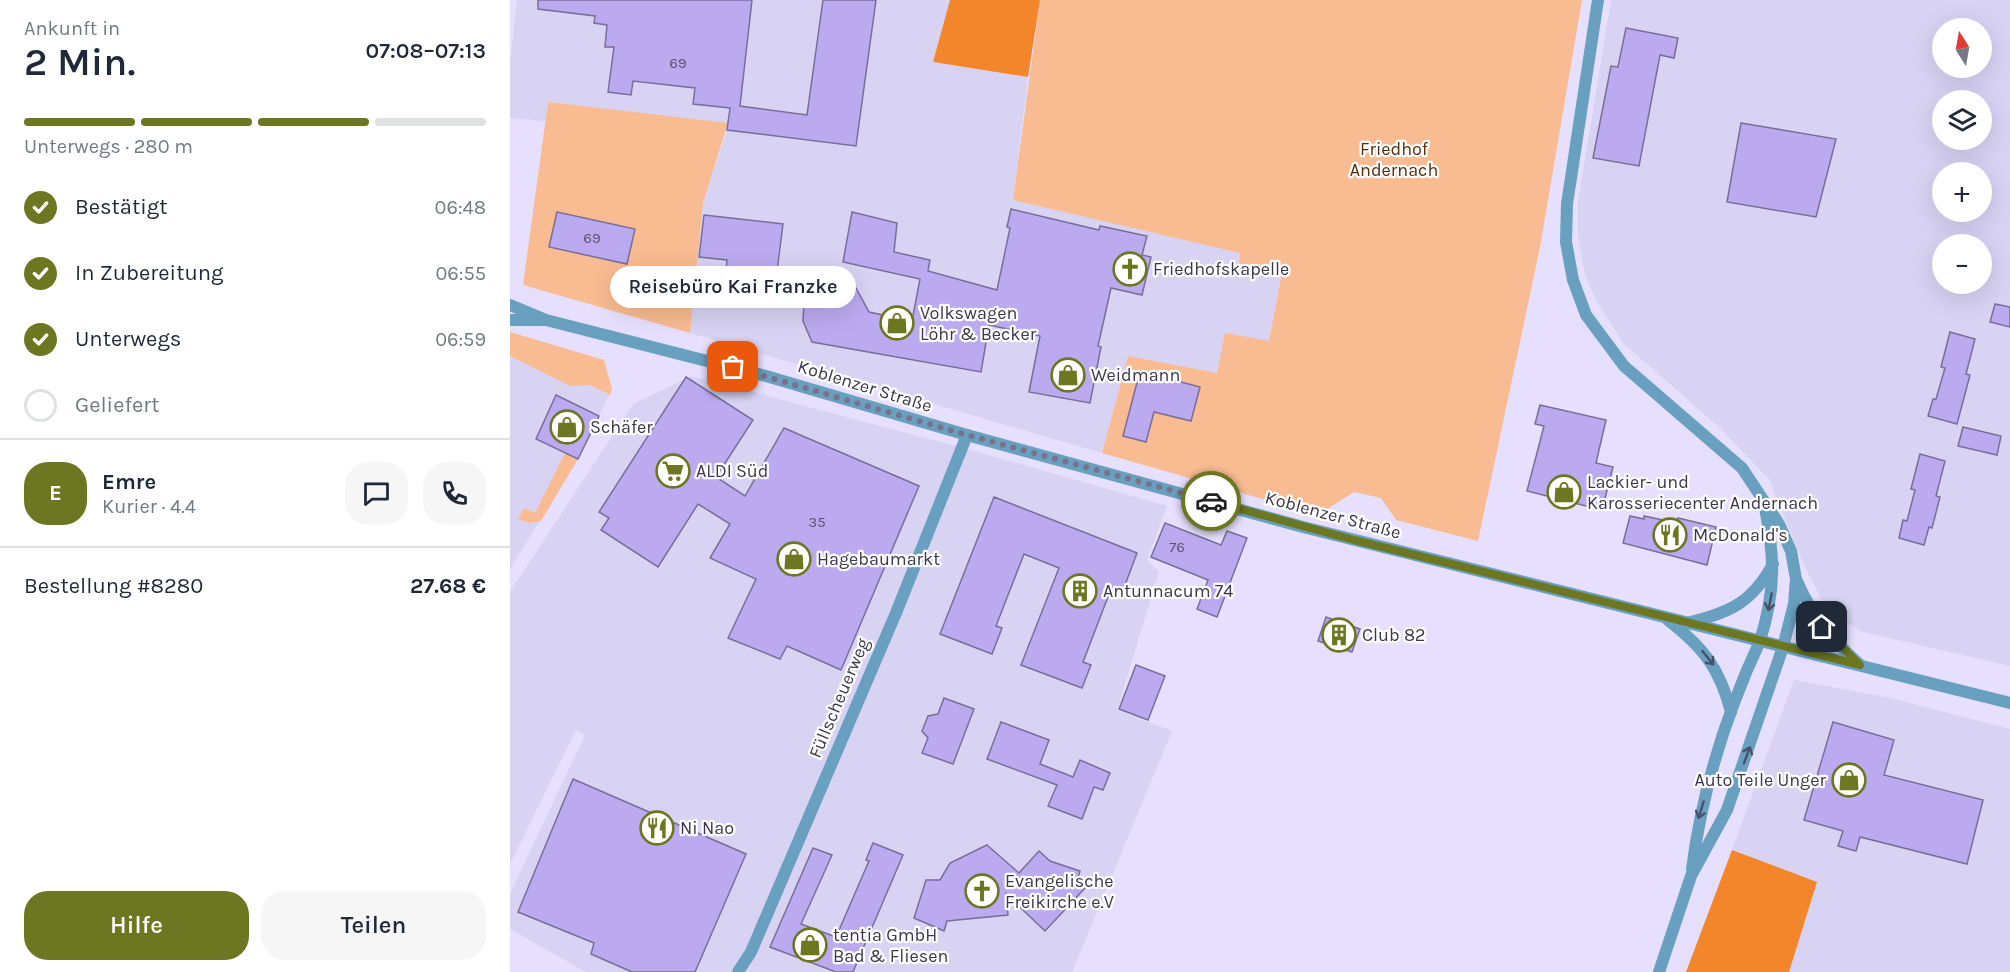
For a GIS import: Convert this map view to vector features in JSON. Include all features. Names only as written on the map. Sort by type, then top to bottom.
[{"type":"street","points":[[1598,0],[1567,204],[1566,243],[1575,287],[1586,315],[1624,366],[1732,458],[1761,493],[1787,538],[1796,579],[1809,607],[1822,627],[1860,665]]},
{"type":"street","name":"Koblenzer Straße","points":[[510,305],[546,320],[774,378],[967,435],[1304,527],[2010,703]]},
{"type":"street","name":"Koblenzer Straße","points":[[510,320],[546,320]]},
{"type":"street","name":"Füllscheuerweg","points":[[738,972],[751,952],[896,613],[967,435]]},
{"type":"street","points":[[1691,876],[1698,820],[1747,667],[1760,641],[1772,598],[1773,563],[1761,493]]},
{"type":"street","points":[[1688,623],[1738,606],[1763,580],[1773,563]]},
{"type":"street","points":[[1659,972],[1691,876],[1727,810],[1783,647],[1794,604],[1796,579]]},
{"type":"street","points":[[1665,618],[1690,638],[1712,663],[1723,682],[1731,714]]},
{"type":"shaded area","points":[[517,0],[950,0],[933,62],[1028,77],[1013,200],[1241,253],[1239,264],[1282,272],[1269,342],[1217,373],[1128,356],[1102,453],[690,333],[703,203],[727,130],[548,102],[545,121],[510,118],[510,62]]},
{"type":"shaded area","points":[[950,0],[1040,0],[1028,77],[933,62]]},
{"type":"shaded area","points":[[1611,0],[2010,0],[2010,666],[1863,632],[1828,612],[1803,563],[1769,479],[1720,428],[1623,343],[1595,298],[1585,274],[1578,237],[1578,202]]},
{"type":"shaded area","points":[[510,333],[612,389],[578,459],[510,569]]},
{"type":"shaded area","points":[[691,376],[971,450],[1167,506],[1147,560],[1159,572],[1117,710],[1172,731],[1072,972],[746,972],[753,960],[743,972],[586,972],[510,929],[510,894],[585,735],[576,730],[510,864],[510,592],[633,404]]},
{"type":"shaded area","points":[[1794,680],[1891,698],[2010,729],[2010,972],[1789,972],[1817,883],[1732,850]]},
{"type":"shaded area","points":[[1732,850],[1817,882],[1789,972],[1686,972]]},
{"type":"green space","name":"Friedhof Andernach","points":[[1040,0],[1582,0],[1540,247],[1478,541],[1396,520],[1381,498],[1354,492],[1318,515],[1102,453],[1128,356],[1217,373],[1225,333],[1269,341],[1282,272],[1239,264],[1240,253],[1013,200]]},
{"type":"green space","points":[[548,102],[728,123],[703,203],[690,333],[523,285]]},
{"type":"green space","points":[[510,332],[604,360],[612,389],[610,395],[590,385],[570,386],[510,356]]},
{"type":"green space","points":[[565,453],[578,459],[541,521],[529,523],[518,519],[524,508],[535,513]]},
{"type":"building","points":[[538,0],[752,0],[740,106],[807,115],[823,0],[876,0],[856,146],[727,130],[730,108],[693,104],[695,88],[633,81],[631,95],[608,92],[614,47],[605,47],[607,25],[594,23],[595,16],[538,9]]},
{"type":"building","points":[[1626,28],[1678,38],[1674,58],[1660,55],[1639,166],[1593,158],[1611,66],[1618,67]]},
{"type":"building","points":[[1741,123],[1836,139],[1816,217],[1727,202]]},
{"type":"building","points":[[1011,209],[1099,230],[1100,226],[1147,236],[1142,255],[1151,257],[1142,295],[1111,288],[1098,346],[1101,347],[1090,403],[1029,392],[1040,336],[989,325],[981,372],[812,342],[803,321],[805,284],[830,272],[850,277],[869,312],[912,321],[920,279],[843,262],[852,212],[897,223],[894,252],[930,260],[928,271],[997,290],[1010,228],[1007,227]]},
{"type":"building","points":[[557,212],[635,229],[627,264],[549,247]]},
{"type":"building","points":[[704,215],[783,224],[773,303],[723,297],[727,260],[699,257]]},
{"type":"building","points":[[1995,304],[2010,307],[2010,327],[1990,322]]},
{"type":"building","points":[[1950,332],[1975,339],[1966,374],[1970,375],[1957,424],[1928,416],[1933,399],[1936,399],[1945,368],[1941,367]]},
{"type":"building","points":[[1140,371],[1200,387],[1191,421],[1154,412],[1146,442],[1123,436]]},
{"type":"building","points":[[686,377],[753,420],[716,477],[745,496],[784,428],[919,486],[841,670],[787,646],[780,659],[728,638],[756,579],[710,558],[730,524],[698,504],[658,567],[601,530],[609,518],[599,512]]},
{"type":"building","name":"Schäfer","points":[[556,395],[599,416],[578,459],[536,439]]},
{"type":"building","points":[[1540,405],[1606,420],[1596,463],[1613,467],[1602,510],[1527,491],[1544,426],[1535,424]]},
{"type":"building","points":[[1963,427],[2001,436],[1997,455],[1958,446]]},
{"type":"building","points":[[1920,454],[1945,461],[1936,496],[1940,497],[1932,528],[1929,527],[1924,545],[1899,538],[1903,520],[1907,521],[1915,490],[1911,489]]},
{"type":"building","name":"Antunnacum 74","points":[[994,497],[1137,553],[1122,593],[1111,589],[1083,662],[1091,665],[1082,688],[1021,665],[1059,568],[1024,554],[996,626],[1002,628],[992,654],[940,634]]},
{"type":"building","name":"McDonald's","points":[[1630,516],[1644,519],[1644,516],[1677,523],[1678,518],[1716,527],[1707,565],[1623,543]]},
{"type":"building","points":[[1165,523],[1221,545],[1227,531],[1247,538],[1217,617],[1197,609],[1208,580],[1151,557]]},
{"type":"building","name":"Club 82","points":[[1326,617],[1360,629],[1352,652],[1318,641]]},
{"type":"building","points":[[1136,665],[1165,676],[1148,720],[1119,709]]},
{"type":"building","points":[[944,698],[974,709],[953,764],[922,753],[928,738],[922,731],[928,716],[938,714]]},
{"type":"building","points":[[1001,722],[1049,740],[1040,764],[1073,777],[1080,760],[1110,773],[1103,790],[1094,787],[1082,819],[1048,806],[1057,785],[987,759]]},
{"type":"building","points":[[1833,722],[1894,740],[1884,775],[1983,800],[1967,864],[1860,837],[1856,851],[1838,846],[1843,831],[1804,820]]},
{"type":"building","points":[[573,779],[746,854],[695,972],[632,972],[591,954],[594,943],[518,912]]},
{"type":"building","points":[[873,843],[903,855],[853,972],[836,972],[770,947],[813,848],[832,855],[801,924],[836,937],[869,861],[866,860]]},
{"type":"building","points":[[987,845],[1019,873],[1039,851],[1050,861],[1080,871],[1077,881],[1085,888],[1045,931],[1006,894],[1008,915],[947,921],[944,931],[914,918],[926,880],[940,880],[950,863]]},
{"type":"way so far","points":[[733,367],[967,435],[1211,501]]},
{"type":"place","name":"Friedhofskapelle","points":[[1130,269]]},
{"type":"place","name":"Volkswagen Löhr & Becker","points":[[897,323]]},
{"type":"place","name":"Reisebüro Kai Franzke","points":[[733,367]]},
{"type":"place","name":"Weidmann","points":[[1068,375]]},
{"type":"place","name":"Schäfer","points":[[567,427]]},
{"type":"place","name":"ALDI Süd","points":[[673,471]]},
{"type":"place","name":"Lackier- und Karosseriecenter Andernach","points":[[1564,492]]},
{"type":"place","name":"McDonald's","points":[[1670,535]]},
{"type":"place","name":"Hagebaumarkt","points":[[794,559]]},
{"type":"place","name":"Antunnacum 74","points":[[1080,591]]},
{"type":"place","name":"Club 82","points":[[1339,635]]},
{"type":"place","name":"Auto Teile Unger","points":[[1849,780]]},
{"type":"place","name":"Ni Nao","points":[[657,828]]},
{"type":"place","name":"Evangelische Freikirche e.V","points":[[982,891]]},
{"type":"place","name":"tentia GmbH Bad & Fliesen","points":[[810,945]]},
{"type":"route","points":[[1211,501],[1354,540],[1860,665],[1822,627]]}]
